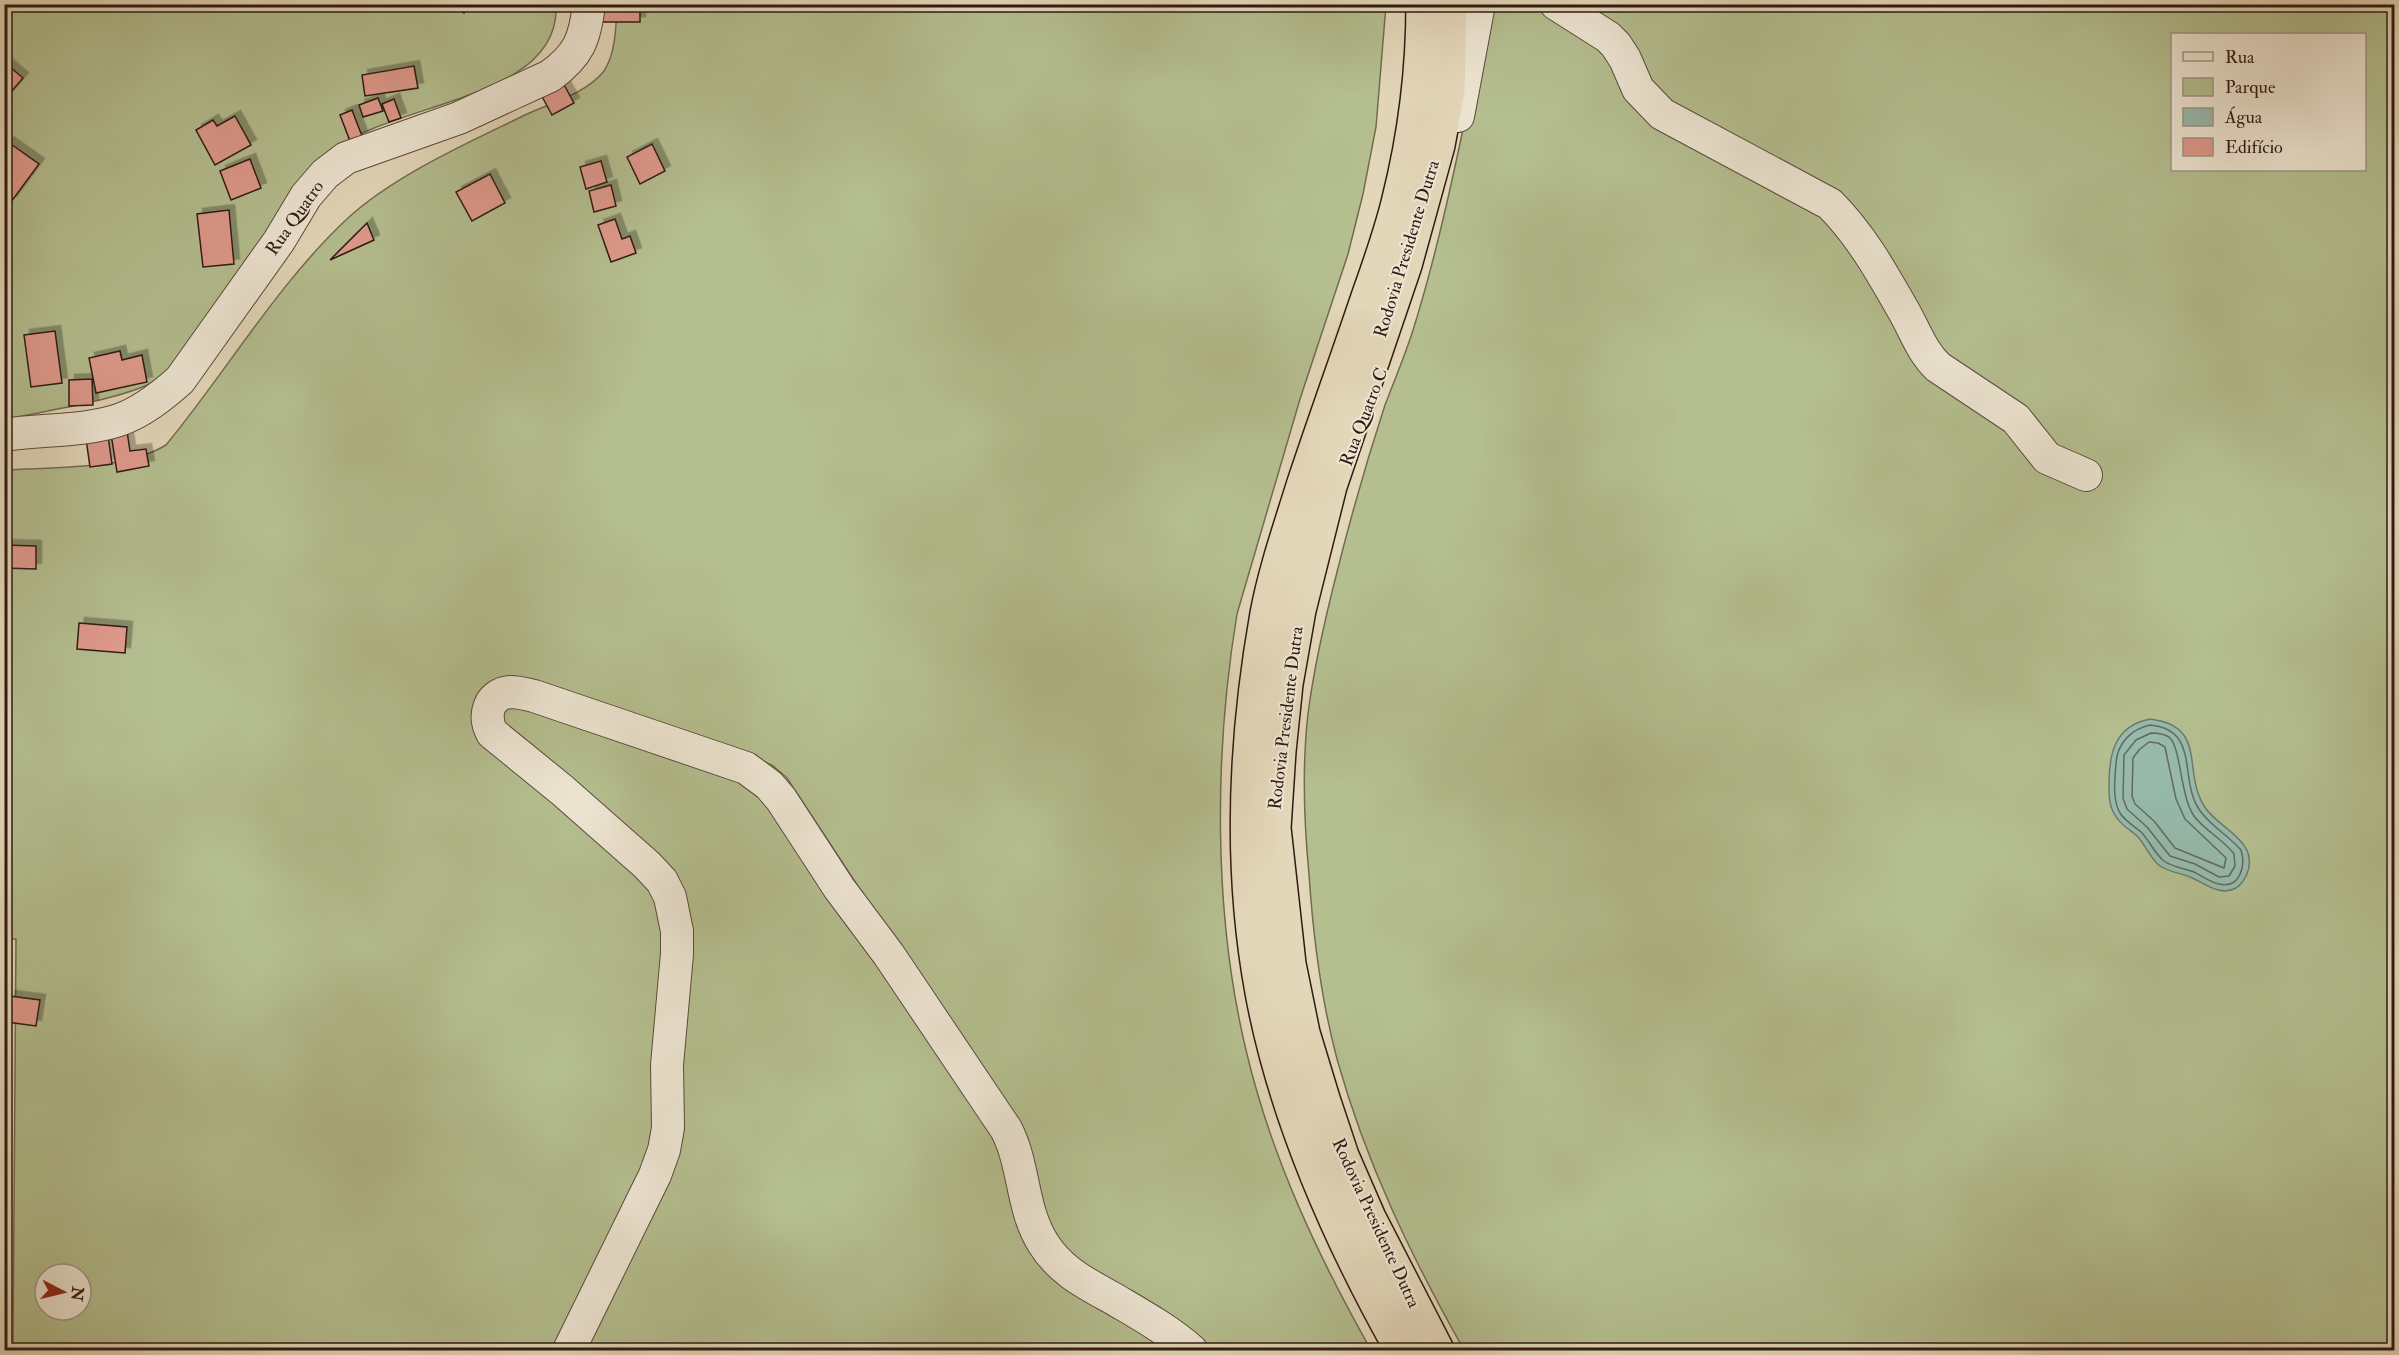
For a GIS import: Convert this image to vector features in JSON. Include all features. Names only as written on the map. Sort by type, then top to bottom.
[{"type":"highway","name":"Rodovia Presidente Dutra","points":[[1402,1350],[1343,1232],[1288,1095],[1262,992],[1254,933],[1247,806],[1253,706],[1268,611],[1303,487],[1399,201],[1420,91],[1424,49],[1424,4]]},
{"type":"highway","name":"Rodovia Presidente Dutra","points":[[1437,1350],[1374,1229],[1342,1155],[1303,1033],[1289,964],[1274,828],[1286,684],[1299,610],[1335,467],[1405,265],[1438,145],[1448,91],[1472,7]]},
{"type":"street","name":"Rua Quatro","points":[[5,434],[74,428],[118,420],[160,398],[180,380],[279,241],[306,196],[325,174],[346,158],[459,118],[550,76],[569,60],[582,41],[589,4]]},
{"type":"street","points":[[1556,4],[1608,37],[1616,45],[1638,89],[1662,114],[1830,204],[1860,239],[1903,310],[1928,358],[1938,367],[2016,418],[2048,458],[2086,476]]},
{"type":"street","points":[[569,1350],[655,1175],[664,1150],[668,1128],[667,1065],[677,931],[670,897],[662,881],[562,790],[492,733],[487,722],[489,706],[498,697],[512,692],[534,696],[746,768],[769,785],[839,888],[889,955],[1006,1129],[1018,1158],[1030,1215],[1042,1243],[1050,1254],[1083,1283],[1140,1315],[1182,1348]]},
{"type":"green space","points":[[5,5],[556,5],[550,37],[531,62],[502,81],[357,136],[331,153],[208,327],[160,378],[139,388],[104,399],[13,418],[5,405]]},
{"type":"green space","points":[[617,5],[1386,5],[1376,127],[1363,194],[1348,254],[1300,399],[1237,614],[1224,722],[1220,833],[1227,944],[1235,998],[1256,1090],[1298,1205],[1333,1279],[1371,1350],[1213,1350],[1197,1336],[1059,1251],[905,958],[787,778],[773,766],[750,754],[515,678],[477,707],[628,860],[655,897],[665,940],[652,1159],[561,1350],[13,1350],[16,939],[5,939],[5,470],[110,463],[150,453],[166,445],[299,270],[348,218],[387,188],[433,161],[588,86],[604,71],[615,39]]},
{"type":"green space","points":[[1495,5],[2394,5],[2394,1350],[1464,1350],[1408,1244],[1376,1172],[1337,1059],[1326,1013],[1315,944],[1304,794],[1310,696],[1328,607],[1372,446],[1411,337],[1444,214],[1486,23]]},
{"type":"green space","points":[[512,704],[744,783],[759,794],[998,1132],[1023,1225],[1173,1343],[1165,1350],[574,1350],[651,1192],[683,926],[509,733],[500,713]]},
{"type":"water","points":[[2150,719],[2168,723],[2180,730],[2187,740],[2194,778],[2204,806],[2236,836],[2248,852],[2247,874],[2236,888],[2218,890],[2160,866],[2138,837],[2120,822],[2113,812],[2109,796],[2109,773],[2116,742],[2129,728]]},
{"type":"building","points":[[451,4],[469,4],[464,13]]},
{"type":"building","points":[[601,4],[640,4],[640,22],[602,22]]},
{"type":"building","points":[[4,62],[23,78],[4,100]]},
{"type":"building","points":[[414,66],[418,88],[365,96],[362,75]]},
{"type":"building","points":[[563,83],[574,103],[552,115],[539,91]]},
{"type":"building","points":[[378,98],[383,111],[363,117],[359,105]]},
{"type":"building","points":[[394,99],[401,118],[389,122],[382,104]]},
{"type":"building","points":[[352,110],[362,136],[350,141],[340,115]]},
{"type":"building","points":[[235,116],[251,145],[215,165],[196,130],[213,120],[217,126]]},
{"type":"building","points":[[8,142],[39,164],[11,202],[4,197],[4,147]]},
{"type":"building","points":[[652,144],[665,171],[640,184],[627,157]]},
{"type":"building","points":[[250,159],[261,188],[231,200],[220,171]]},
{"type":"building","points":[[601,161],[607,182],[586,189],[580,167]]},
{"type":"building","points":[[490,174],[505,203],[472,221],[456,192]]},
{"type":"building","points":[[611,185],[616,206],[594,212],[589,191]]},
{"type":"building","points":[[229,210],[234,264],[203,267],[197,214]]},
{"type":"building","points":[[615,219],[622,239],[630,236],[636,253],[611,262],[598,225]]},
{"type":"building","points":[[367,223],[374,240],[330,260]]},
{"type":"building","points":[[55,331],[62,383],[31,387],[24,335]]},
{"type":"building","points":[[120,351],[122,360],[142,355],[147,382],[96,393],[89,358]]},
{"type":"building","points":[[92,379],[93,405],[69,406],[69,380]]},
{"type":"building","points":[[127,431],[130,451],[146,449],[149,466],[117,472],[111,434]]},
{"type":"building","points":[[108,436],[112,464],[90,467],[86,439]]},
{"type":"building","points":[[4,545],[36,546],[36,569],[4,568]]},
{"type":"building","points":[[79,623],[127,627],[125,653],[77,649]]},
{"type":"building","points":[[10,996],[40,1000],[36,1026],[7,1022]]}]
